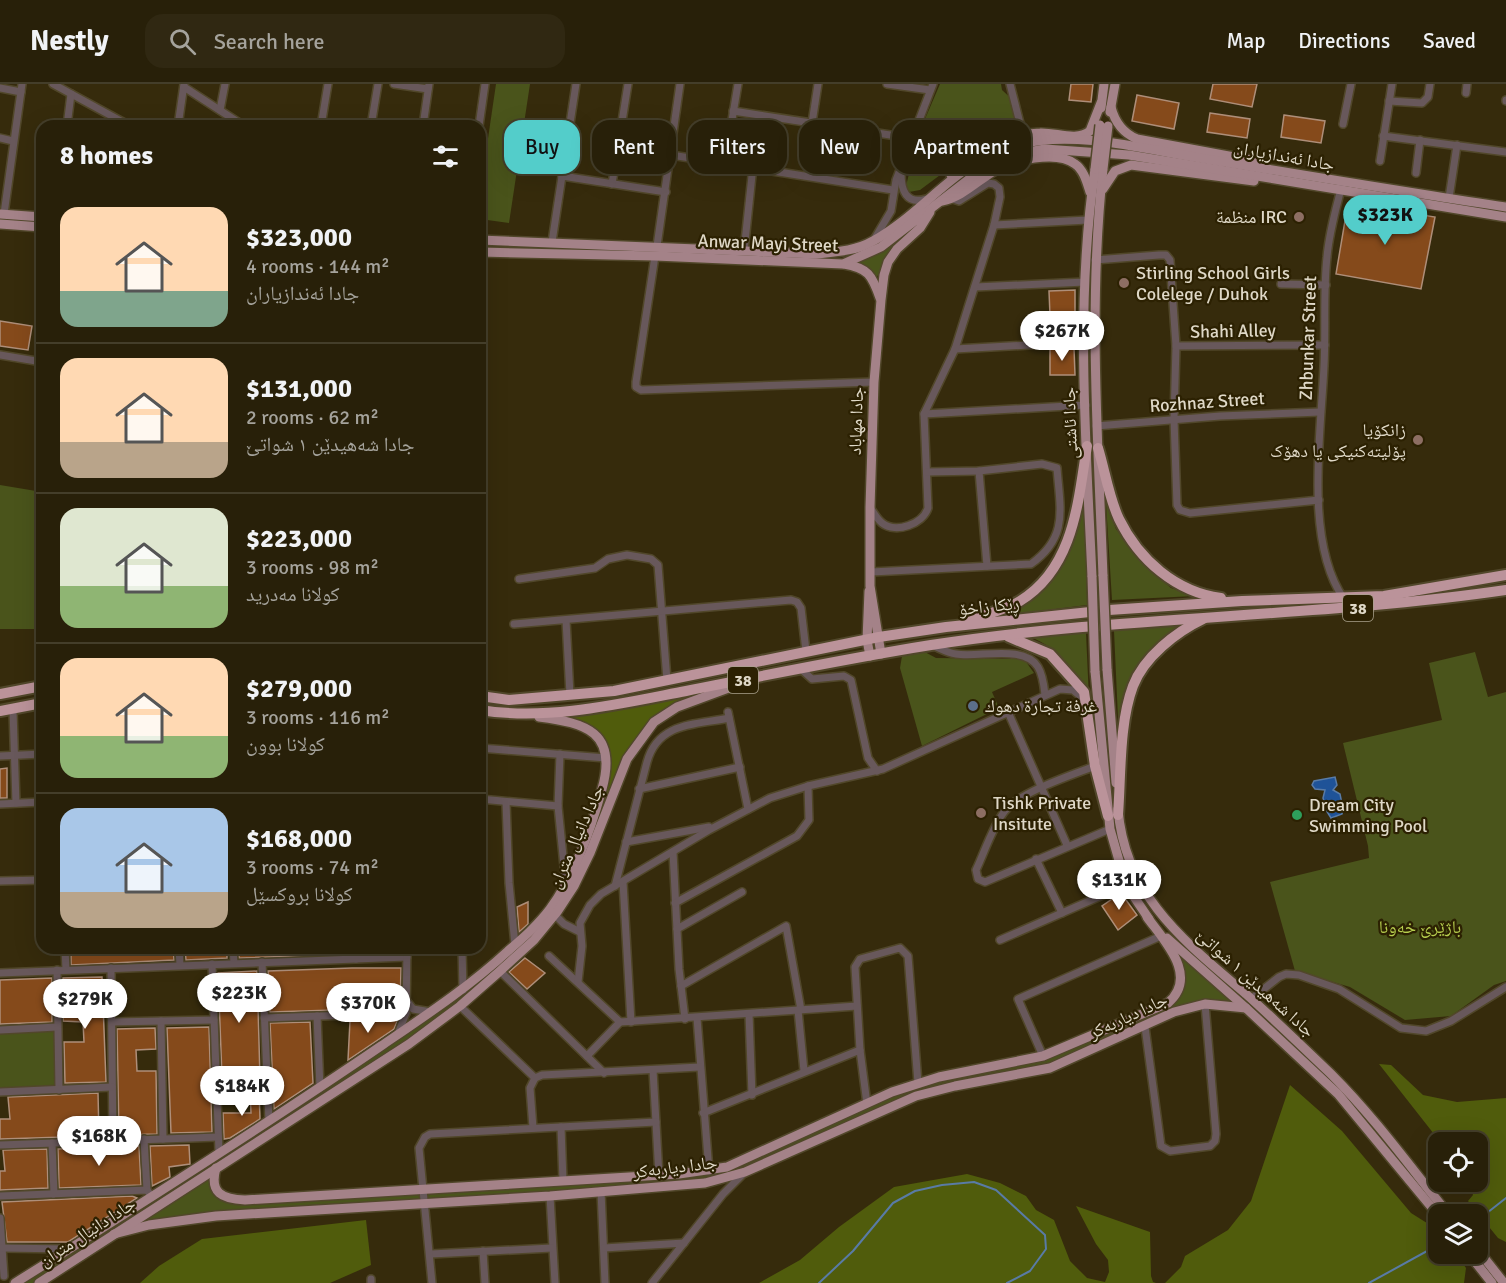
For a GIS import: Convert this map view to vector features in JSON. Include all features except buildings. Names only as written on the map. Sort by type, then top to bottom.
[{"type":"highway","points":[[946,627],[1019,602],[1047,577],[1065,547],[1076,518],[1086,446]]},
{"type":"highway","points":[[1098,448],[1119,518],[1136,547],[1153,566],[1169,579],[1194,591],[1213,597],[1242,601]]},
{"type":"highway","name":"ڕێکا زاخۆ","points":[[486,697],[509,700],[614,691],[806,651],[946,627],[1109,610],[1242,601],[1384,596],[1506,575]]},
{"type":"highway","name":"ڕێکا زاخۆ","points":[[486,711],[531,716],[623,703],[932,645],[1006,636],[1210,616],[1286,614],[1372,607],[1506,590]]},
{"type":"highway","points":[[1113,815],[1134,685],[1143,668],[1166,644],[1186,627],[1210,616]]},
{"type":"highway","points":[[1006,636],[1050,654],[1079,684],[1087,703],[1095,766],[1113,815]]},
{"type":"highway","points":[[0,694],[36,687]]},
{"type":"highway","points":[[0,711],[36,704]]},
{"type":"main road","points":[[1031,134],[1080,136],[1090,131],[1101,103],[1104,84]]},
{"type":"main road","points":[[1104,125],[1111,107],[1115,84]]},
{"type":"main road","points":[[1101,103],[1104,125]]},
{"type":"main road","points":[[1111,107],[1113,116],[1121,129],[1137,140],[1236,156],[1291,177]]},
{"type":"main road","name":"جادا ئاشتی","points":[[1104,125],[1096,196],[1095,260],[1096,426],[1107,669]]},
{"type":"main road","name":"Anwar Mayi Street","points":[[486,252],[744,251],[816,254],[841,252],[873,241],[892,229],[945,183],[991,153],[1022,143],[1057,145]]},
{"type":"main road","name":"جادا ئەندازیاران","points":[[1057,145],[1111,144],[1506,217]]},
{"type":"main road","name":"Anwar Mayi Street","points":[[486,240],[552,242],[843,264],[881,247],[976,173],[997,161],[1057,145]]},
{"type":"main road","points":[[937,204],[953,199],[998,168],[1023,160],[1046,158],[1066,160],[1076,164],[1096,196],[1115,171],[1131,165],[1225,178],[1291,177]]},
{"type":"main road","points":[[945,183],[952,174]]},
{"type":"main road","name":"جادا ئەندازیاران","points":[[1342,186],[1506,207]]},
{"type":"main road","name":"جادا ئاشتی","points":[[1095,671],[1083,342],[1088,220],[1096,196]]},
{"type":"main road","name":"جادا مهاباد","points":[[876,655],[879,637],[870,586],[870,507],[874,382],[884,275],[888,262],[897,249],[920,228],[937,204]]},
{"type":"main road","points":[[2,214],[36,217]]},
{"type":"main road","points":[[0,224],[36,227]]},
{"type":"main road","points":[[843,264],[859,266],[867,272],[872,277],[881,300]]},
{"type":"main road","points":[[870,586],[867,602],[867,640],[876,655]]},
{"type":"main road","name":"جادا شەهیدێن ١ شواتێ","points":[[1107,669],[1113,815],[1110,829],[1126,885],[1147,916],[1191,962],[1246,1008],[1338,1094],[1437,1204]]},
{"type":"main road","name":"جادا شەهیدێن ١ شواتێ","points":[[1095,671],[1113,815],[1131,868],[1158,912],[1179,936],[1251,999],[1332,1076],[1377,1123],[1434,1204]]},
{"type":"main road","name":"جادا دانيال متران","points":[[15,1283],[71,1249],[149,1193],[320,1088],[463,990],[515,945],[568,887],[590,853],[627,759],[654,722],[676,707],[755,678]]},
{"type":"main road","points":[[531,716],[573,721],[591,731],[603,745],[606,758]]},
{"type":"main road","name":"جادا دانيال متران","points":[[39,1283],[410,1044],[460,1006],[534,940],[555,915],[568,887],[595,813],[605,778],[606,758]]},
{"type":"main road","name":"جادا دیاربه‌كر","points":[[216,1168],[213,1184],[216,1191],[236,1200],[659,1176],[726,1167],[918,1083],[1042,1056],[1111,1029],[1168,1003],[1178,994],[1182,983],[1180,970],[1147,916]]},
{"type":"main road","name":"جادا دیاربه‌كر","points":[[114,1233],[149,1224],[190,1219],[425,1202],[550,1196],[705,1183],[745,1172],[916,1096],[955,1086],[1050,1068],[1174,1012],[1205,1004],[1246,1008]]},
{"type":"main road","points":[[1111,1029],[1116,1040]]},
{"type":"main road","points":[[1479,1264],[1497,1282]]},
{"type":"main road","points":[[1486,1264],[1497,1282]]},
{"type":"street","points":[[53,84],[117,120]]},
{"type":"street","points":[[220,110],[225,84]]},
{"type":"street","points":[[322,120],[328,84]]},
{"type":"street","points":[[372,120],[378,84]]},
{"type":"street","points":[[394,84],[429,87],[424,120]]},
{"type":"street","points":[[480,120],[485,84]]},
{"type":"street","points":[[552,242],[576,84]]},
{"type":"street","points":[[612,184],[628,84]]},
{"type":"street","points":[[675,120],[680,84]]},
{"type":"street","points":[[732,120],[738,84]]},
{"type":"street","points":[[812,120],[818,84]]},
{"type":"street","points":[[887,84],[932,87],[918,120]]},
{"type":"street","points":[[1010,84],[1019,120]]},
{"type":"street","points":[[1343,124],[1350,84]]},
{"type":"street","points":[[1380,161],[1392,84]]},
{"type":"street","points":[[1389,100],[1422,103],[1428,97],[1430,84]]},
{"type":"street","points":[[1466,93],[1467,84]]},
{"type":"street","points":[[179,120],[184,86],[235,120]]},
{"type":"street","points":[[0,88],[21,88],[2,214]]},
{"type":"street","points":[[68,120],[71,94]]},
{"type":"street","points":[[733,111],[799,121]]},
{"type":"street","points":[[1383,135],[1506,152]]},
{"type":"street","points":[[0,138],[13,141]]},
{"type":"street","points":[[1416,173],[1420,140]]},
{"type":"street","points":[[1449,198],[1457,145]]},
{"type":"street","points":[[787,172],[893,190]]},
{"type":"street","points":[[668,174],[636,387],[641,390],[874,382]]},
{"type":"street","points":[[744,251],[752,174]]},
{"type":"street","points":[[873,241],[891,211],[893,190],[899,174]]},
{"type":"street","points":[[901,174],[904,195],[915,201],[926,200]]},
{"type":"street","points":[[562,176],[666,192]]},
{"type":"street","points":[[870,507],[880,522],[887,526],[908,525],[920,520],[926,515],[928,508],[924,414],[955,349],[994,225],[1000,197],[999,188],[988,183],[959,201],[953,199]]},
{"type":"street","name":"Zhbunkar Street","points":[[1342,186],[1327,257],[1325,345],[1320,412],[1319,500],[1327,565],[1333,582],[1344,599]]},
{"type":"street","points":[[994,225],[1088,220]]},
{"type":"street","points":[[1095,260],[1166,255],[1172,268],[1176,346],[1174,419],[1177,505],[1184,513],[1319,500]]},
{"type":"street","points":[[975,287],[1085,282]]},
{"type":"street","points":[[1281,284],[1326,285]]},
{"type":"street","points":[[955,349],[1083,342]]},
{"type":"street","name":"Shahi Alley","points":[[1176,346],[1325,345]]},
{"type":"street","points":[[0,356],[36,361]]},
{"type":"street","points":[[924,414],[1086,405]]},
{"type":"street","name":"Rozhnaz Street","points":[[1096,426],[1174,419],[1320,412]]},
{"type":"street","points":[[871,572],[1031,564],[1054,542],[1061,523],[1057,468],[1042,464],[979,471],[927,472]]},
{"type":"street","points":[[979,471],[987,566]]},
{"type":"street","points":[[519,579],[595,568],[608,559],[627,555],[651,559],[658,565],[667,680]]},
{"type":"street","points":[[514,624],[794,601],[801,608],[806,651]]},
{"type":"street","points":[[566,620],[570,695]]},
{"type":"street","points":[[932,645],[959,655],[1018,654],[1028,657],[1036,663],[1041,672],[1046,694]]},
{"type":"street","points":[[801,669],[809,678],[816,680],[844,676],[850,678],[868,758],[877,771]]},
{"type":"street","points":[[578,982],[582,918],[590,905],[601,894],[748,808],[808,786],[877,771],[1046,694],[1066,689],[1078,693],[1087,703]]},
{"type":"street","points":[[13,710],[16,803]]},
{"type":"street","points":[[1008,711],[1067,845]]},
{"type":"street","points":[[615,886],[651,749],[662,735],[678,728],[729,715],[748,808]]},
{"type":"street","points":[[486,748],[606,758]]},
{"type":"street","points":[[0,756],[36,754]]},
{"type":"street","points":[[560,754],[558,806],[568,887]]},
{"type":"street","points":[[1095,766],[1042,788],[1011,805],[1005,811],[976,870],[978,879],[985,882],[1067,845],[1110,829]]},
{"type":"street","points":[[639,789],[740,767]]},
{"type":"street","points":[[675,903],[797,836],[809,820],[808,786]]},
{"type":"street","points":[[486,800],[558,806]]},
{"type":"street","points":[[0,804],[36,802]]},
{"type":"street","points":[[506,802],[508,883],[515,945]]},
{"type":"street","points":[[626,842],[717,825]]},
{"type":"street","points":[[673,852],[685,1019]]},
{"type":"street","points":[[1036,860],[1062,913]]},
{"type":"street","points":[[0,881],[36,880]]},
{"type":"street","points":[[623,882],[631,1022]]},
{"type":"street","points":[[1000,940],[1126,885]]},
{"type":"street","points":[[677,929],[742,892]]},
{"type":"street","points":[[555,915],[564,924],[580,932]]},
{"type":"street","points":[[681,987],[786,926],[800,1010],[804,1071]]},
{"type":"street","points":[[1042,1056],[1018,999],[1161,936]]},
{"type":"street","points":[[867,1104],[860,1050],[856,962],[900,948],[908,956],[918,1083]]},
{"type":"street","points":[[59,1090],[57,1028],[64,954]]},
{"type":"street","points":[[179,954],[180,965]]},
{"type":"street","points":[[233,954],[234,963]]},
{"type":"street","points":[[356,954],[356,959]]},
{"type":"street","points":[[462,954],[463,990]]},
{"type":"street","points":[[549,956],[620,1022],[857,1006]]},
{"type":"street","points":[[0,972],[407,957],[406,1013],[398,1035]]},
{"type":"street","points":[[262,962],[269,1121]]},
{"type":"street","points":[[212,964],[219,1152]]},
{"type":"street","points":[[111,968],[113,1140]]},
{"type":"street","points":[[500,970],[604,1073]]},
{"type":"street","points":[[1251,999],[1279,977],[1286,974],[1299,975],[1339,989],[1401,1028],[1426,1031],[1451,1021],[1506,987]]},
{"type":"street","points":[[406,1000],[413,1009],[431,1012]]},
{"type":"street","points":[[1144,1027],[1161,1146],[1170,1151],[1210,1146],[1215,1141],[1216,1134],[1205,1004]]},
{"type":"street","points":[[460,1006],[535,1078]]},
{"type":"street","points":[[264,1018],[406,1013]]},
{"type":"street","points":[[749,1014],[752,1095]]},
{"type":"street","points":[[317,1016],[320,1088]]},
{"type":"street","points":[[697,1018],[709,1171]]},
{"type":"street","points":[[112,1022],[214,1020]]},
{"type":"street","points":[[161,1021],[163,1139]]},
{"type":"street","points":[[587,1056],[620,1022]]},
{"type":"street","points":[[0,1030],[57,1028]]},
{"type":"street","points":[[703,1113],[860,1050]]},
{"type":"street","points":[[533,1128],[530,1088],[535,1078],[542,1075],[700,1067]]},
{"type":"street","points":[[653,1070],[659,1176]]},
{"type":"street","points":[[216,1083],[267,1084]]},
{"type":"street","points":[[0,1092],[112,1087]]},
{"type":"street","points":[[432,1283],[431,1254],[418,1148],[425,1137],[430,1134],[656,1122]]},
{"type":"street","points":[[561,1127],[563,1181]]},
{"type":"street","points":[[0,1145],[218,1137]]},
{"type":"street","points":[[0,1196],[149,1193],[144,1139]]},
{"type":"street","points":[[52,1143],[54,1194]]},
{"type":"street","points":[[652,1283],[723,1194],[745,1172]]},
{"type":"street","points":[[601,1191],[605,1283]]},
{"type":"street","points":[[550,1196],[555,1283]]},
{"type":"street","points":[[0,1218],[2,1276],[15,1283]]},
{"type":"street","points":[[604,1248],[684,1243]]},
{"type":"street","points":[[2,1248],[71,1249]]},
{"type":"street","points":[[431,1254],[552,1248]]},
{"type":"street","points":[[483,1251],[485,1283]]},
{"type":"green space","points":[[496,84],[530,84],[525,120],[504,120],[504,174],[516,174],[509,223],[486,220],[486,152]]},
{"type":"green space","points":[[940,84],[1001,84],[1002,90],[1015,102],[1018,120],[925,120]]},
{"type":"green space","points":[[909,174],[941,174],[920,190],[909,192],[906,186]]},
{"type":"green space","points":[[919,225],[892,249],[876,279],[868,268],[856,263],[883,250]]},
{"type":"green space","points":[[0,485],[36,491],[36,629],[0,629]]},
{"type":"green space","points":[[1085,496],[1087,605],[1007,615],[1043,587],[1065,560],[1075,538]]},
{"type":"green space","points":[[1106,503],[1116,529],[1145,565],[1171,588],[1195,596],[1112,600]]},
{"type":"green space","points":[[1185,622],[1144,659],[1119,740],[1114,631]]},
{"type":"green space","points":[[1086,633],[1089,699],[1066,662],[1050,648],[1031,637]]},
{"type":"green space","points":[[923,651],[936,658],[1024,659],[1034,673],[992,692],[999,708],[922,746],[900,668],[902,656]]},
{"type":"green space","name":"باژێرێ خه‌ونا","points":[[1475,652],[1488,697],[1506,692],[1506,981],[1494,985],[1451,1016],[1405,1020],[1350,987],[1295,971],[1270,882],[1369,858],[1343,743],[1442,720],[1429,663]]},
{"type":"green space","points":[[707,692],[663,712],[644,727],[621,763],[579,867],[609,778],[609,771],[600,739],[591,726],[580,720],[562,717]]},
{"type":"green space","points":[[553,916],[443,1017],[213,1169],[213,1184],[228,1198],[709,1171],[892,1092],[1043,1056],[1178,994],[1173,945],[1246,1008],[1205,1004],[1050,1068],[916,1096],[745,1172],[705,1183],[216,1216],[133,1228],[37,1283],[17,1283],[318,1090]]},
{"type":"green space","points":[[57,1027],[59,1090],[0,1092],[0,1030]]},
{"type":"green space","points":[[1379,1064],[1391,1065],[1423,1095],[1457,1102],[1506,1098],[1506,1242],[1498,1238],[1488,1226],[1488,1204],[1470,1204],[1468,1201],[1473,1195],[1472,1192],[1488,1192],[1488,1132],[1432,1132]]},
{"type":"green space","points":[[1290,1085],[1342,1131],[1411,1213],[1428,1224],[1428,1264],[1463,1264],[1466,1268],[1464,1283],[1165,1283],[1181,1267],[1185,1256],[1228,1230],[1251,1201]]},
{"type":"green space","points":[[967,1174],[1000,1183],[1026,1196],[1036,1210],[1054,1220],[1070,1261],[1087,1278],[1105,1282],[1109,1272],[1108,1260],[1096,1244],[1076,1206],[1150,1232],[1151,1276],[1153,1282],[1156,1283],[759,1283],[800,1260],[839,1227],[894,1187]]},
{"type":"green space","points":[[366,1220],[371,1265],[330,1283],[140,1283],[159,1266],[202,1239]]},
{"type":"water","points":[[1335,777],[1337,785],[1333,790],[1340,794],[1343,809],[1342,814],[1331,818],[1323,798],[1325,790],[1315,789],[1312,785],[1314,781]]},
{"type":"waterway","points":[[819,1283],[853,1251],[893,1203],[915,1191],[942,1185],[974,1182],[996,1190],[1045,1235],[1046,1249],[1030,1271],[1007,1283]]},
{"type":"waterway","points":[[1488,1212],[1506,1198]]},
{"type":"waterway","points":[[1369,1283],[1428,1251]]},
{"type":"place","name":"منظمة IRC","points":[[1299,217]]},
{"type":"place","name":"Stirling School Girls Colelege / Duhok","points":[[1124,283]]},
{"type":"place","name":"زانکۆیا پۆلیتەکنیکی یا دهۆک","points":[[1418,440]]},
{"type":"place","name":"غرفة تجارة دهوك","points":[[973,706]]},
{"type":"place","name":"Tishk Private Insitute","points":[[981,813]]},
{"type":"place","name":"Dream City Swimming Pool","points":[[1297,815]]}]
